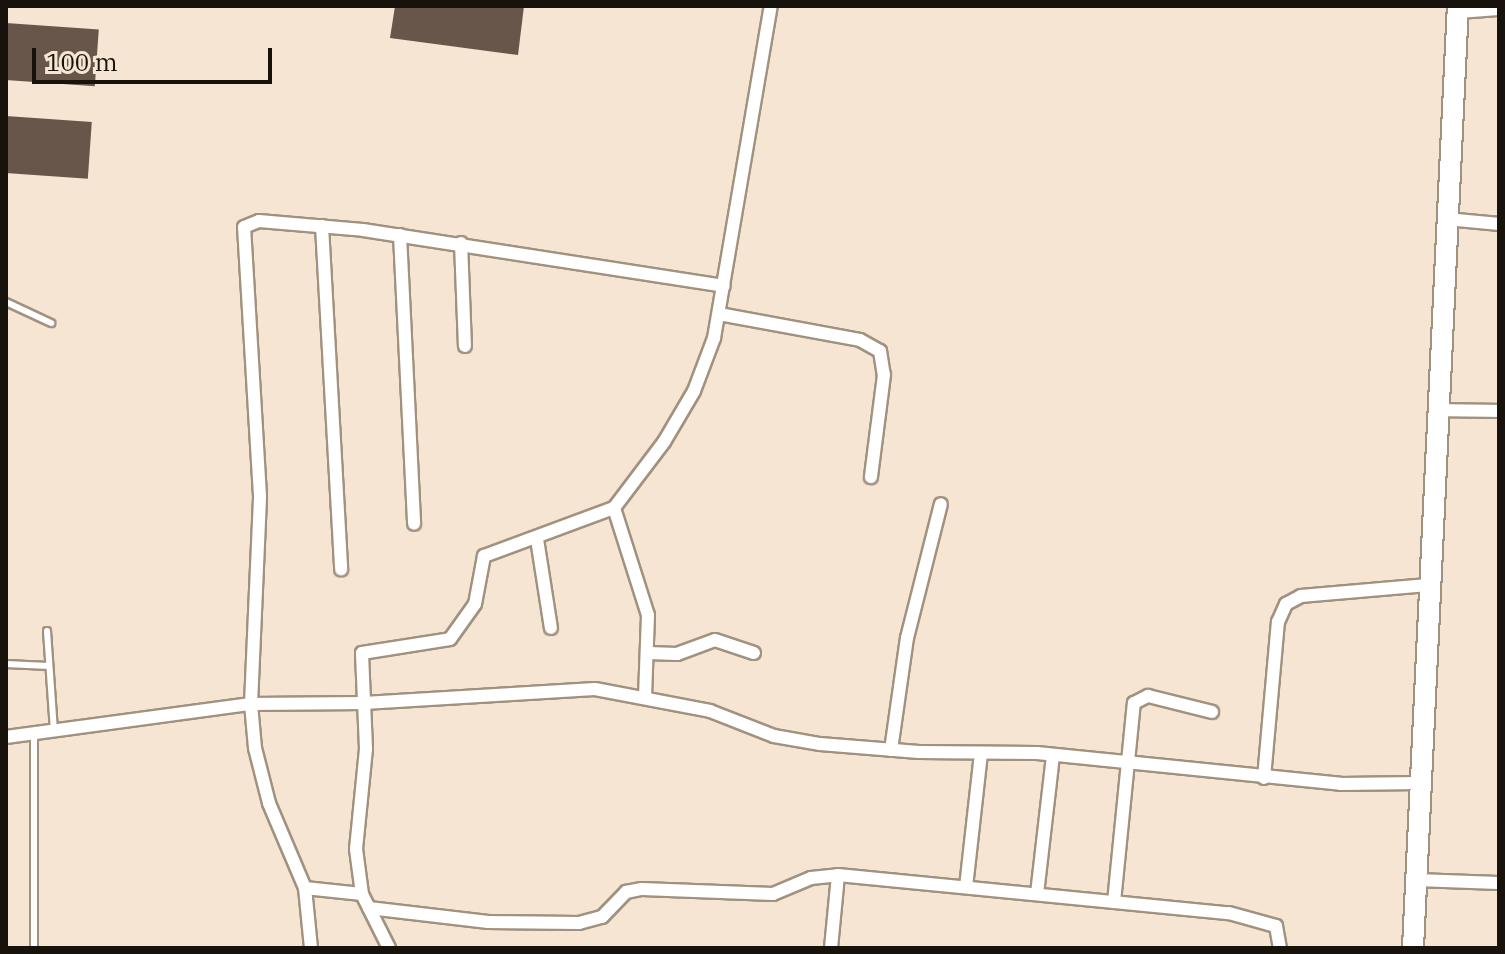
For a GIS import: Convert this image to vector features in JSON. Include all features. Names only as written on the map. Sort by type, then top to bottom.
[{"type":"main road","points":[[1413,948],[1436,410],[1458,9]]},
{"type":"street","points":[[389,948],[362,894],[356,849],[365,774],[362,653],[450,639],[469,617],[484,556],[537,539],[614,508],[640,480],[694,391],[719,314],[771,6]]},
{"type":"street","points":[[1458,9],[1499,9]]},
{"type":"street","points":[[1447,219],[1499,224]]},
{"type":"street","points":[[311,948],[305,888],[269,803],[251,704],[260,496],[243,230],[255,221],[400,235],[724,286]]},
{"type":"street","points":[[322,226],[341,569]]},
{"type":"street","points":[[400,235],[414,524]]},
{"type":"street","points":[[461,243],[465,346]]},
{"type":"street","points":[[719,314],[860,340],[880,351],[884,375],[871,477]]},
{"type":"street","points":[[1436,410],[1499,411]]},
{"type":"street","points":[[891,750],[907,638],[941,504]]},
{"type":"street","points":[[614,508],[645,595],[648,653],[645,697]]},
{"type":"street","points":[[537,539],[551,628]]},
{"type":"street","points":[[1264,778],[1278,622],[1286,604],[1301,596],[1428,585]]},
{"type":"street","points":[[648,653],[677,654],[715,640],[754,653]]},
{"type":"street","points":[[6,737],[251,704],[364,703],[595,689],[710,711],[774,736],[891,750],[1053,755],[1264,778],[1420,783]]},
{"type":"street","points":[[1114,902],[1128,764],[1139,697],[1212,712]]},
{"type":"street","points":[[966,887],[981,753]]},
{"type":"street","points":[[1037,894],[1053,755]]},
{"type":"street","points":[[369,908],[488,922],[579,923],[602,917],[626,892],[642,889],[773,894],[811,878],[838,875],[1114,902],[1266,921],[1276,926],[1280,948]]},
{"type":"street","points":[[831,948],[838,875]]},
{"type":"street","points":[[1416,880],[1499,883]]},
{"type":"street","points":[[305,888],[362,894]]},
{"type":"lane","points":[[6,302],[51,323]]},
{"type":"lane","points":[[47,631],[54,732]]},
{"type":"lane","points":[[6,664],[49,666]]},
{"type":"lane","points":[[34,734],[34,948]]},
{"type":"building","points":[[395,6],[524,6],[518,55],[390,38]]},
{"type":"building","points":[[6,23],[99,29],[95,86],[6,80]]},
{"type":"building","points":[[6,116],[92,122],[88,179],[6,173]]}]
